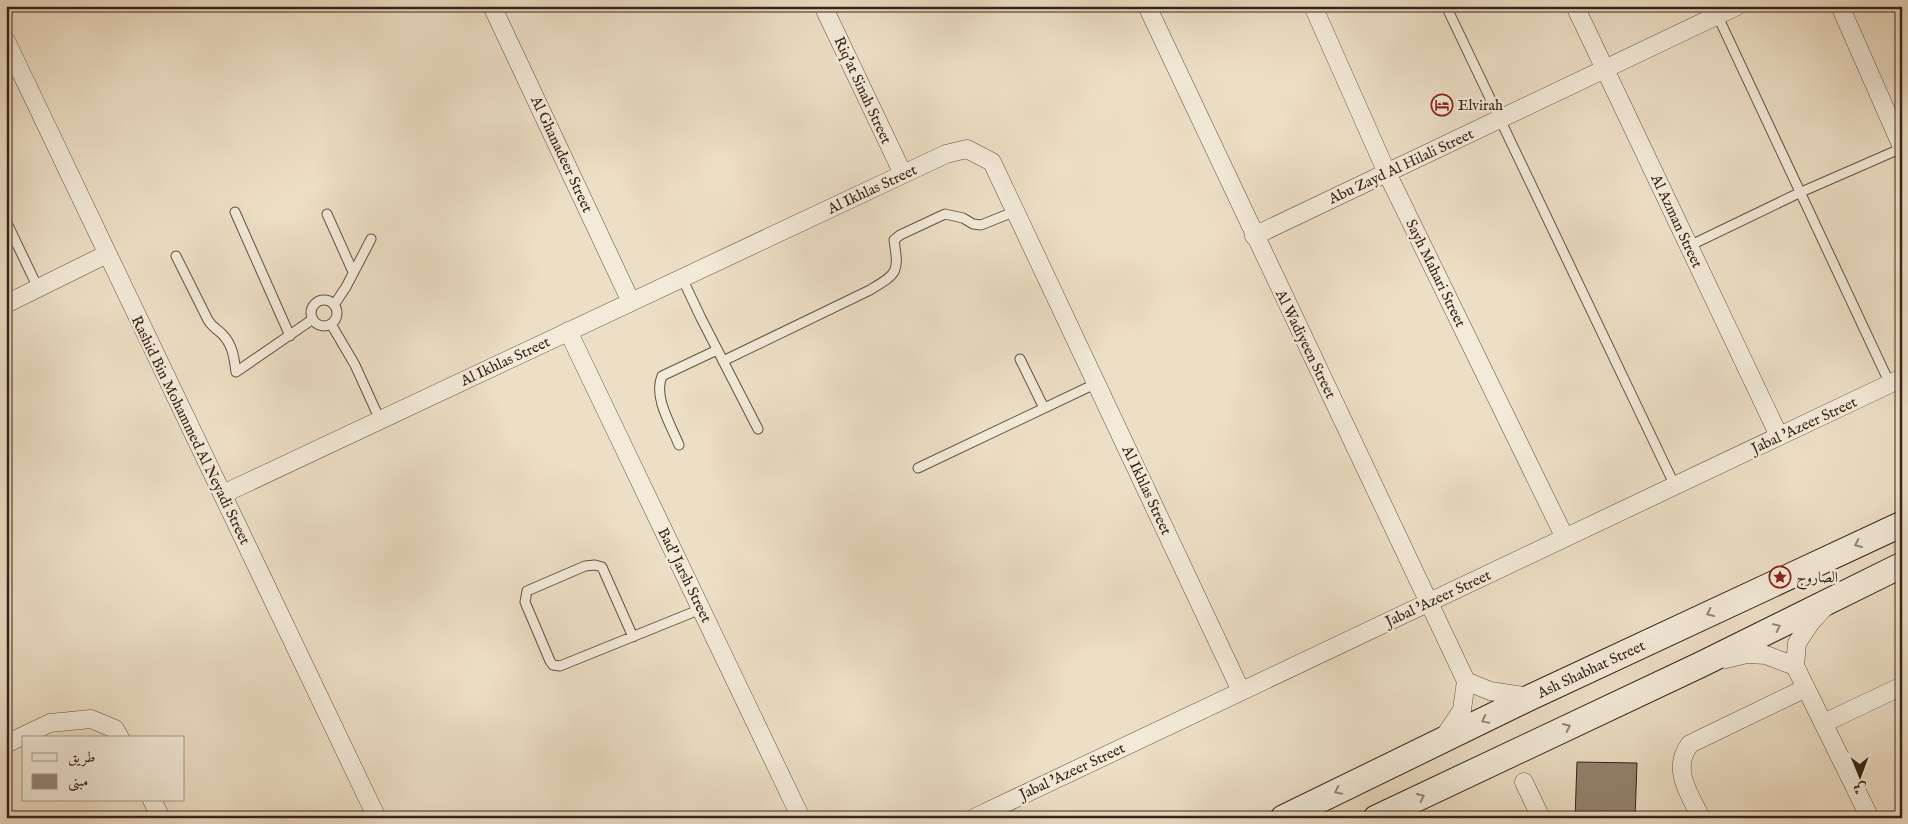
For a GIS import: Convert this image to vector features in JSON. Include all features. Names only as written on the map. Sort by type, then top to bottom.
[{"type":"street","name":"Al Ghanadeer Street","points":[[492,6],[631,302]]},
{"type":"street","name":"Riq'at Sinah Street","points":[[823,6],[903,174]]},
{"type":"street","name":"Al Wadiyeen Street","points":[[1147,6],[1254,236],[1466,681]]},
{"type":"street","name":"Sayh Mahari Street","points":[[1313,6],[1387,173],[1565,538]]},
{"type":"street","name":"Al Azman Street","points":[[1576,6],[1779,436]]},
{"type":"street","name":"Abu Zayd Al Hilali Street","points":[[1254,236],[1605,69],[1715,11],[1737,6]]},
{"type":"street","points":[[1840,6],[1902,147]]},
{"type":"street","name":"Rashid Bin Mohammed Al Neyadi Street","points":[[6,41],[377,818]]},
{"type":"street","name":"Al Ikhlas Street","points":[[223,494],[946,154],[967,149],[992,162],[1241,691]]},
{"type":"street","points":[[6,304],[107,254]]},
{"type":"street","name":"Bad' Jarsh Street","points":[[568,331],[801,818]]},
{"type":"street","name":"Jabal 'Azeer Street","points":[[974,818],[1896,381]]},
{"type":"street","name":"Ash Shabhat Street","points":[[1283,818],[1531,697],[1902,524]]},
{"type":"street","points":[[1376,818],[1702,664],[1902,565]]},
{"type":"street","points":[[1834,598],[1811,622],[1797,642],[1796,666],[1870,818]]},
{"type":"street","points":[[1702,664],[1747,654],[1766,655],[1796,666]]},
{"type":"street","points":[[1440,742],[1462,710],[1466,681],[1490,691],[1531,697]]},
{"type":"street","points":[[1824,723],[1902,686]]},
{"type":"street","points":[[1701,818],[1682,773],[1682,757],[1690,744],[1806,688]]},
{"type":"street","points":[[23,736],[50,723],[91,719],[115,729],[119,736]]},
{"type":"street","points":[[6,744],[22,736]]},
{"type":"street","points":[[1524,782],[1537,815]]},
{"type":"street","points":[[153,802],[161,818]]},
{"type":"lane","points":[[1446,6],[1498,120],[1675,486]]},
{"type":"lane","points":[[1715,11],[1799,193],[1896,381]]},
{"type":"lane","points":[[1689,246],[1799,193],[1902,147]]},
{"type":"lane","points":[[723,362],[870,290],[888,279],[895,272],[897,264],[894,240],[900,235],[945,214],[981,225],[1016,211]]},
{"type":"lane","points":[[235,212],[290,336]]},
{"type":"lane","points":[[327,214],[353,272]]},
{"type":"lane","points":[[6,222],[38,288]]},
{"type":"lane","points":[[334,305],[371,239]]},
{"type":"lane","points":[[176,256],[212,327],[229,342],[233,352],[236,372],[313,319]]},
{"type":"lane","points":[[682,278],[758,429]]},
{"type":"lane","points":[[323,300],[334,305],[336,317],[331,324],[323,326],[313,319],[312,311],[316,304],[323,300]]},
{"type":"lane","points":[[331,324],[355,366],[380,420]]},
{"type":"lane","points":[[679,445],[661,404],[659,384],[662,376],[717,350]]},
{"type":"lane","points":[[1020,359],[1044,408]]},
{"type":"lane","points":[[918,468],[1097,383]]},
{"type":"lane","points":[[633,637],[602,567],[595,565],[585,566],[527,591],[525,602],[550,661],[554,665],[560,666],[633,637],[701,608]]},
{"type":"building","points":[[1577,762],[1637,763],[1635,818],[1575,818]]},
{"type":"place","name":"Elvirah","points":[[1442,105]]},
{"type":"place","name":"الصاروج","points":[[1780,577]]}]
